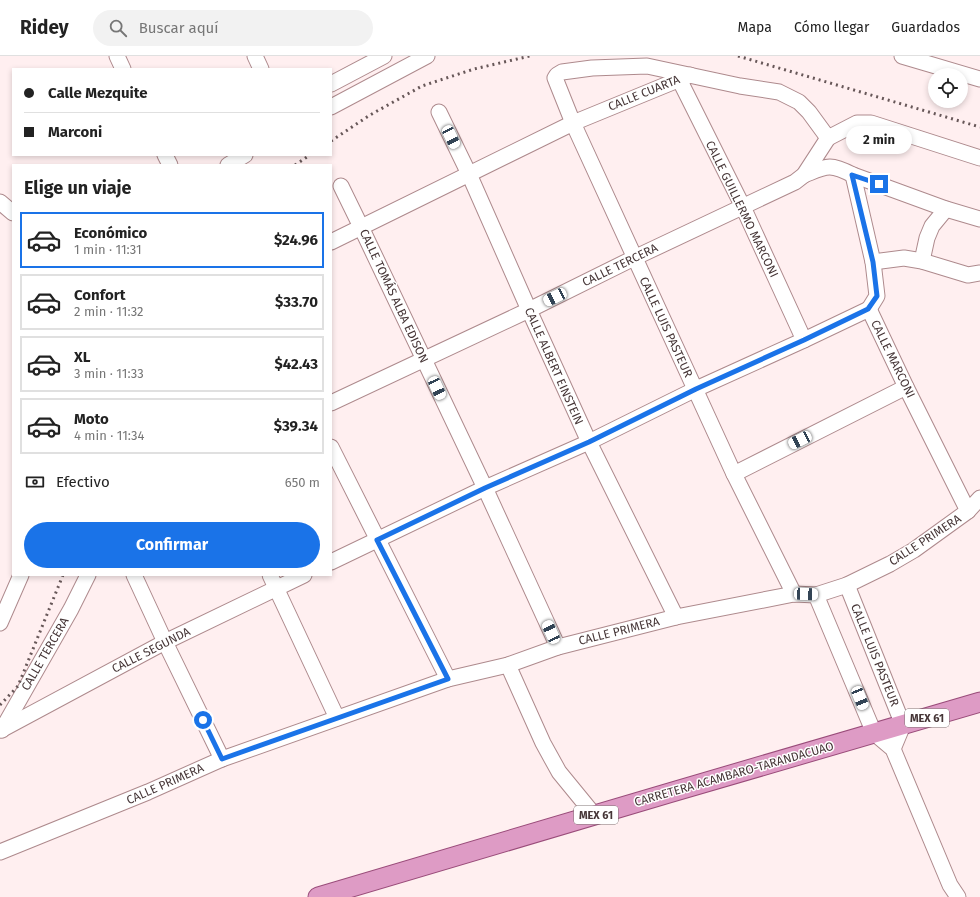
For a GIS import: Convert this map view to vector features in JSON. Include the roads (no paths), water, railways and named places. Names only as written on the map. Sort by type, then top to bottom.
[{"type":"main road","name":"MEX 61","points":[[874,733],[980,702]]},
{"type":"main road","name":"CARRETERA ACAMBARO-TARANDACUAO","points":[[318,897],[874,733]]},
{"type":"street","points":[[117,56],[123,68]]},
{"type":"street","points":[[255,56],[261,68]]},
{"type":"street","points":[[332,83],[381,56],[389,76]]},
{"type":"street","points":[[332,106],[427,56]]},
{"type":"street","points":[[902,56],[980,79]]},
{"type":"street","name":"CALLE LUIS PASTEUR","points":[[684,77],[646,66],[592,68],[562,72],[555,78],[573,123],[634,258],[696,389],[734,474],[794,594]]},
{"type":"street","name":"CALLE CUARTA","points":[[332,242],[573,123],[684,77],[779,92],[799,102],[809,112],[828,138]]},
{"type":"street","name":"CALLE GUILLERMO MARCONI","points":[[684,77],[804,340]]},
{"type":"street","name":"CALLE ALBERT EINSTEIN","points":[[439,112],[589,442],[676,617]]},
{"type":"street","points":[[828,138],[857,123],[871,123],[980,158]]},
{"type":"street","name":"CALLE TERCERA","points":[[332,403],[795,182],[804,175],[828,138]]},
{"type":"street","points":[[230,164],[243,156]]},
{"type":"street","points":[[804,175],[827,166],[839,168],[852,175],[946,209],[980,219]]},
{"type":"street","name":"CALLE MARCONI","points":[[852,175],[873,262],[877,296],[868,309],[968,511]]},
{"type":"street","name":"CALLE TOMÁS ALBA EDISON","points":[[340,186],[424,359],[558,647]]},
{"type":"street","points":[[0,202],[12,212]]},
{"type":"street","points":[[922,261],[927,238],[932,226],[946,209]]},
{"type":"street","points":[[873,262],[904,258],[922,261],[976,277]]},
{"type":"street","points":[[332,562],[485,488],[589,442],[696,389],[868,309]]},
{"type":"street","points":[[734,474],[906,387]]},
{"type":"street","points":[[332,449],[448,679]]},
{"type":"street","name":"CALLE PRIMERA","points":[[0,852],[148,792],[222,759],[448,679],[508,666],[558,647],[676,617],[794,594],[816,595],[847,585],[890,564],[914,550],[968,511],[980,498]]},
{"type":"street","points":[[0,622],[21,576]]},
{"type":"street","name":"CALLE TERCERA","points":[[1,731],[71,609],[88,576]]},
{"type":"street","points":[[134,576],[222,759]]},
{"type":"street","name":"CALLE SEGUNDA","points":[[1,731],[273,582],[300,576]]},
{"type":"street","points":[[273,582],[337,718]]},
{"type":"street","name":"CALLE LUIS PASTEUR","points":[[847,585],[903,725]]},
{"type":"street","points":[[816,595],[874,733],[893,749],[954,891]]},
{"type":"street","points":[[508,666],[543,743],[559,772],[595,816]]},
{"type":"street","points":[[893,749],[903,725]]},
{"type":"railway","points":[[332,140],[370,115],[422,86],[474,69],[530,56]]},
{"type":"railway","points":[[738,56],[980,127]]},
{"type":"railway","points":[[296,164],[308,156]]},
{"type":"railway","points":[[0,705],[18,686],[63,576]]}]
